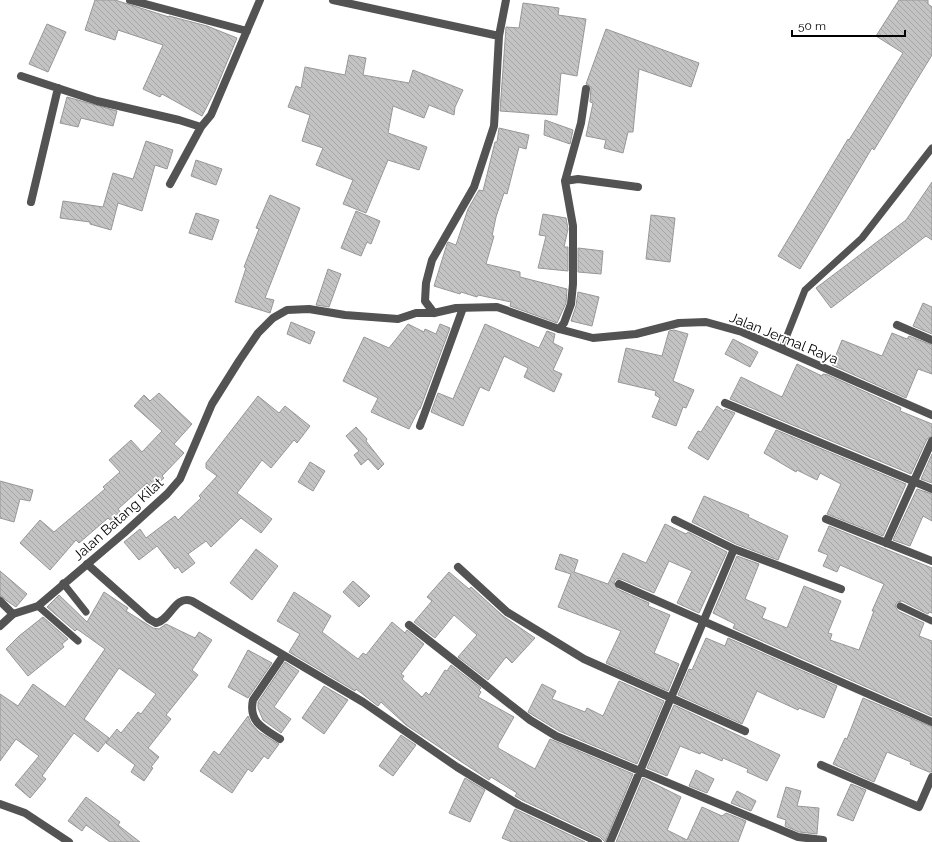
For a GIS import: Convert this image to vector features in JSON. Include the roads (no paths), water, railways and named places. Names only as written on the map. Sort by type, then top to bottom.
[{"type":"street","points":[[130,0],[247,31]]},
{"type":"street","points":[[170,184],[201,127],[211,115],[260,0]]},
{"type":"street","points":[[333,0],[499,36]]},
{"type":"street","points":[[434,313],[425,301],[426,283],[432,260],[474,187],[494,126],[499,36],[506,0]]},
{"type":"street","points":[[21,76],[97,101],[179,120],[201,127]]},
{"type":"street","points":[[31,202],[58,88]]},
{"type":"street","points":[[559,329],[564,323],[571,304],[574,284],[573,226],[565,181],[581,124],[586,89]]},
{"type":"street","points":[[565,181],[578,179],[638,186]]},
{"type":"street","name":"Jalan Jermal Raya","points":[[434,313],[456,308],[497,307],[559,329],[593,338],[609,338],[636,334],[679,323],[706,322],[742,332],[782,348],[932,415]]},
{"type":"street","points":[[420,426],[463,308]]},
{"type":"street","name":"Jalan Batang Kilat","points":[[0,626],[13,614],[38,606],[63,583],[151,510],[180,479],[212,404],[258,333],[273,318],[288,310],[297,309],[384,319],[398,319],[416,313],[434,313]]},
{"type":"street","points":[[897,325],[932,340]]},
{"type":"street","points":[[726,403],[932,489]]},
{"type":"street","points":[[886,543],[932,441]]},
{"type":"street","points":[[826,519],[932,561]]},
{"type":"street","points":[[675,520],[734,549],[841,589]]},
{"type":"street","points":[[610,842],[734,549]]},
{"type":"street","points":[[87,564],[149,619],[156,623],[162,621],[180,600],[186,599],[364,702],[457,767],[519,805],[598,842]]},
{"type":"street","points":[[458,567],[507,612],[584,660],[745,731]]},
{"type":"street","points":[[619,584],[932,722]]},
{"type":"street","points":[[0,601],[13,614]]},
{"type":"street","points":[[409,625],[530,720],[556,736],[640,770],[798,838],[823,840]]},
{"type":"street","points":[[280,739],[256,723],[252,716],[251,708],[253,700],[283,656]]},
{"type":"street","points":[[821,765],[919,807],[932,777]]},
{"type":"street","points":[[0,804],[25,813],[69,842]]},
{"type":"lane","points":[[782,348],[805,290],[862,238],[932,148]]},
{"type":"lane","points":[[63,583],[86,612]]},
{"type":"lane","points":[[38,606],[78,641]]},
{"type":"lane","points":[[900,606],[932,621]]}]
